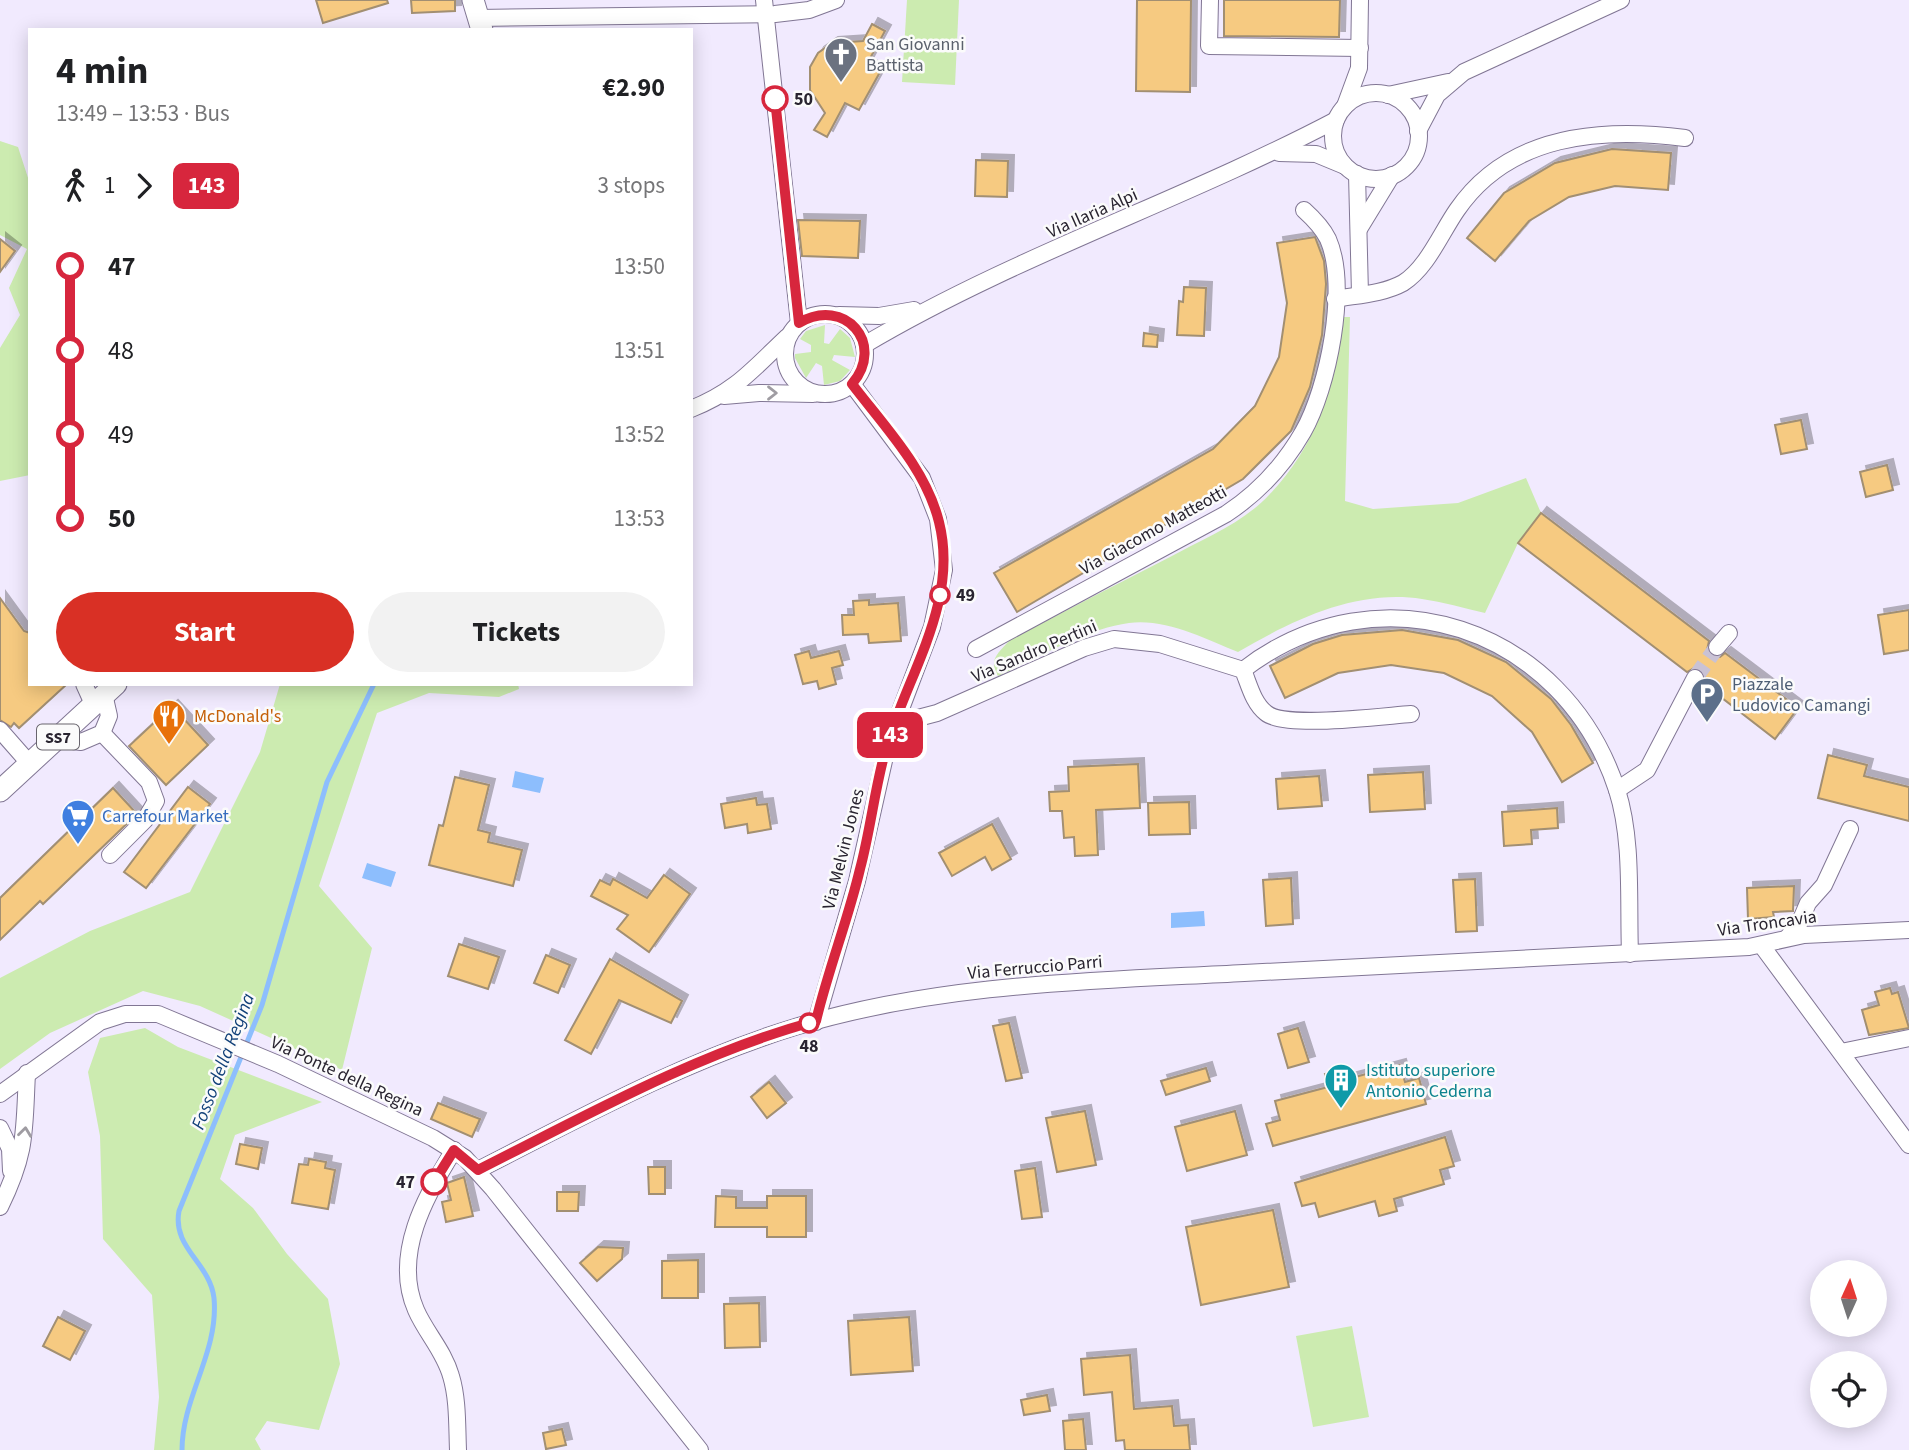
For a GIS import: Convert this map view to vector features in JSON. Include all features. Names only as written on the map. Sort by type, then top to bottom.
[{"type":"main road","name":"SS7","points":[[0,790],[104,694]]},
{"type":"street","points":[[478,16],[765,7],[803,11],[836,0]]},
{"type":"street","points":[[1210,0],[1209,47],[1360,48]]},
{"type":"street","points":[[1360,0],[1359,68],[1341,113],[1334,144],[1351,170],[1359,229],[1360,295]]},
{"type":"street","points":[[1359,229],[1392,175],[1412,158],[1418,131],[1433,100],[1454,80],[1495,55],[1621,0]]},
{"type":"street","points":[[765,7],[794,329],[785,358],[793,379],[811,392],[823,394]]},
{"type":"street","points":[[1359,68],[1384,94],[1409,109],[1418,131]]},
{"type":"street","points":[[1341,113],[1367,94],[1384,94],[1454,80]]},
{"type":"street","name":"Via Ilaria Alpi","points":[[864,345],[927,307],[1273,153],[1341,113]]},
{"type":"street","points":[[1335,299],[1390,288],[1412,276],[1470,193],[1501,167],[1527,151],[1592,134],[1638,133],[1685,138]]},
{"type":"street","name":"Via Ilaria Alpi","points":[[1273,153],[1316,154],[1351,170]]},
{"type":"street","points":[[1351,170],[1380,178],[1392,175]]},
{"type":"street","name":"Via Giacomo Matteotti","points":[[976,649],[1226,514],[1259,488],[1287,456],[1314,410],[1331,349],[1335,299],[1330,245],[1319,225],[1304,210]]},
{"type":"street","name":"Via Ilaria Alpi","points":[[835,315],[879,316],[927,307]]},
{"type":"street","points":[[693,408],[722,397],[759,393],[833,394],[852,384],[863,366],[864,345],[853,326],[835,315],[810,317],[794,329],[753,372],[722,397]]},
{"type":"street","name":"Via Melvin Jones","points":[[816,1021],[857,881],[884,756],[935,618],[944,570],[943,543],[936,512],[922,478],[852,384]]},
{"type":"street","points":[[1411,715],[1304,721],[1276,718],[1259,705],[1243,670],[1288,640],[1319,628],[1354,620],[1411,618],[1459,628],[1510,653],[1557,690],[1588,731],[1617,790],[1625,834],[1630,954]]},
{"type":"street","points":[[1717,648],[1730,633]]},
{"type":"street","name":"Via Sandro Pertini","points":[[895,724],[937,713],[1110,639],[1125,638],[1160,644],[1243,670]]},
{"type":"street","points":[[1617,790],[1647,770],[1695,678]]},
{"type":"street","points":[[56,739],[81,741],[102,733],[109,716],[104,694],[88,686]]},
{"type":"street","points":[[0,730],[29,763]]},
{"type":"street","points":[[102,733],[149,782],[156,801],[149,816],[110,855]]},
{"type":"street","points":[[1787,937],[1799,924],[1808,903],[1821,889],[1850,829]]},
{"type":"street","name":"Via Troncavia","points":[[1630,954],[1762,946],[1787,937],[1909,930]]},
{"type":"street","points":[[1762,946],[1909,1145]]},
{"type":"street","name":"Via Ferruccio Parri","points":[[478,1170],[652,1085],[766,1037],[816,1021],[942,996],[1038,984],[1630,954]]},
{"type":"street","name":"Via Ponte della Regina","points":[[0,1094],[91,1027],[125,1014],[158,1014],[278,1064],[454,1150],[478,1170],[700,1450]]},
{"type":"street","points":[[1841,1052],[1909,1038]]},
{"type":"street","points":[[0,1207],[10,1187],[25,1140],[27,1073]]},
{"type":"street","points":[[0,1128],[10,1150],[10,1187]]},
{"type":"street","points":[[454,1150],[420,1211],[408,1272],[415,1308],[451,1374],[458,1450]]},
{"type":"green space","points":[[907,0],[959,0],[955,85],[902,82]]},
{"type":"green space","points":[[0,141],[18,147],[28,178],[28,475],[0,481],[0,348],[20,315],[9,288],[27,249],[0,235]]},
{"type":"green space","points":[[1339,317],[1350,317],[1345,501],[1373,509],[1458,503],[1526,478],[1541,513],[1518,543],[1485,613],[1422,599],[1373,599],[1349,603],[1303,619],[1238,652],[1171,627],[1143,622],[1129,623],[1095,631],[998,676],[994,661],[1010,640],[1222,530],[1269,495],[1299,457],[1321,413],[1334,366]]},
{"type":"green space","points":[[825,325],[824,343],[829,344],[840,329],[850,338],[855,357],[834,355],[832,360],[850,370],[840,381],[824,385],[822,366],[816,363],[806,378],[795,354],[811,352],[811,345],[800,339],[806,331]]},
{"type":"green space","points":[[279,686],[518,686],[519,689],[499,697],[429,693],[377,713],[319,886],[372,948],[342,1070],[200,1006],[143,991],[50,1033],[0,1069],[0,978],[90,931],[190,892],[260,752]]},
{"type":"green space","points":[[145,1028],[178,1047],[322,1102],[235,1135],[220,1179],[253,1208],[287,1254],[328,1299],[340,1364],[319,1430],[267,1421],[255,1439],[261,1450],[154,1450],[159,1397],[152,1295],[103,1239],[100,1136],[88,1072],[100,1038]]},
{"type":"green space","points":[[1352,1326],[1369,1417],[1313,1427],[1296,1336]]},
{"type":"water","points":[[515,771],[544,778],[540,793],[512,787]]},
{"type":"water","points":[[367,863],[396,872],[391,887],[362,878]]},
{"type":"water","points":[[1204,911],[1205,926],[1171,928],[1171,913]]},
{"type":"building","points":[[316,0],[387,0],[388,3],[323,23]]},
{"type":"building","points":[[411,0],[455,0],[455,11],[412,13]]},
{"type":"building","points":[[1137,0],[1191,0],[1190,92],[1136,91]]},
{"type":"building","points":[[1224,0],[1340,0],[1339,37],[1224,36]]},
{"type":"building","name":"San Giovanni Battista","points":[[872,24],[885,31],[867,64],[880,72],[859,110],[845,103],[827,137],[814,130],[825,113],[810,90],[810,67],[818,53],[832,43],[863,41]]},
{"type":"building","points":[[1612,149],[1671,153],[1668,190],[1615,186],[1569,197],[1529,221],[1495,261],[1467,238],[1504,193],[1555,163]]},
{"type":"building","points":[[976,160],[1008,161],[1007,197],[975,196]]},
{"type":"building","points":[[798,220],[860,221],[858,258],[802,256]]},
{"type":"building","points":[[1315,237],[1324,261],[1326,284],[1322,335],[1310,387],[1291,431],[1243,479],[1017,612],[994,573],[1213,449],[1255,406],[1279,357],[1287,303],[1277,243]]},
{"type":"building","points":[[0,239],[15,251],[0,272]]},
{"type":"building","points":[[1184,287],[1206,288],[1204,336],[1177,335],[1179,301],[1183,302]]},
{"type":"building","points":[[1144,333],[1158,335],[1157,347],[1143,346]]},
{"type":"building","points":[[1801,420],[1807,449],[1781,454],[1775,425]]},
{"type":"building","points":[[1887,465],[1893,490],[1866,497],[1860,472]]},
{"type":"building","points":[[1541,513],[1709,641],[1707,650],[1711,655],[1720,657],[1725,653],[1798,708],[1775,739],[1704,684],[1705,677],[1700,669],[1694,668],[1687,672],[1518,543]]},
{"type":"building","points":[[0,598],[24,631],[28,632],[28,686],[65,686],[19,728],[14,723],[11,727],[0,720]]},
{"type":"building","points":[[869,600],[869,605],[898,603],[901,641],[869,643],[868,634],[843,635],[842,615],[854,615],[853,601]]},
{"type":"building","points":[[1909,610],[1909,650],[1884,654],[1878,615]]},
{"type":"building","points":[[1402,630],[1458,640],[1506,662],[1551,699],[1571,725],[1593,763],[1562,782],[1532,732],[1492,696],[1444,673],[1391,665],[1338,673],[1285,698],[1270,666],[1313,644],[1342,635]]},
{"type":"building","points":[[809,651],[811,658],[839,651],[843,665],[832,668],[836,684],[819,689],[817,681],[803,684],[795,655]]},
{"type":"building","name":"McDonald's","points":[[172,706],[208,745],[166,785],[129,746]]},
{"type":"building","points":[[1828,755],[1867,765],[1864,776],[1909,787],[1909,821],[1818,798]]},
{"type":"building","points":[[1138,764],[1140,808],[1096,810],[1098,855],[1075,856],[1074,837],[1064,838],[1062,811],[1050,811],[1049,792],[1069,791],[1068,767]]},
{"type":"building","points":[[1423,772],[1425,809],[1370,812],[1368,775]]},
{"type":"building","points":[[1319,776],[1322,806],[1278,809],[1276,779]]},
{"type":"building","points":[[455,777],[489,785],[478,830],[490,833],[488,842],[522,850],[513,886],[429,865],[439,825],[443,826]]},
{"type":"building","points":[[188,787],[210,804],[146,888],[124,872]]},
{"type":"building","name":"Carrefour Market","points":[[113,788],[137,814],[43,904],[40,901],[0,940],[0,898]]},
{"type":"building","points":[[756,798],[757,805],[767,804],[771,829],[748,833],[747,824],[725,828],[721,804]]},
{"type":"building","points":[[1189,802],[1190,834],[1149,835],[1148,803]]},
{"type":"building","points":[[1557,808],[1558,828],[1531,830],[1532,844],[1504,846],[1502,812]]},
{"type":"building","points":[[992,824],[1011,859],[992,870],[985,857],[952,876],[939,853]]},
{"type":"building","points":[[664,875],[690,894],[649,952],[617,929],[628,915],[591,896],[600,880],[610,885],[613,879],[647,898]]},
{"type":"building","points":[[1291,878],[1293,924],[1266,926],[1263,880]]},
{"type":"building","points":[[1475,879],[1477,931],[1456,932],[1453,880]]},
{"type":"building","points":[[1794,886],[1793,911],[1773,912],[1774,917],[1748,919],[1747,888]]},
{"type":"building","points":[[459,944],[499,957],[488,989],[448,976]]},
{"type":"building","points":[[546,955],[570,965],[558,993],[534,983]]},
{"type":"building","points":[[610,959],[682,1001],[671,1023],[619,1000],[591,1054],[565,1040]]},
{"type":"building","points":[[1890,988],[1892,994],[1898,992],[1909,1028],[1869,1035],[1862,1010],[1879,1005],[1875,992]]},
{"type":"building","points":[[1009,1023],[1022,1078],[1006,1081],[993,1026]]},
{"type":"building","points":[[1298,1028],[1309,1062],[1288,1068],[1278,1034]]},
{"type":"building","name":"Istituto superiore Antonio Cederna","points":[[1400,1065],[1405,1082],[1419,1078],[1426,1104],[1273,1146],[1266,1124],[1280,1120],[1275,1101],[1328,1087],[1325,1074],[1337,1071],[1340,1081]]},
{"type":"building","points":[[1206,1068],[1210,1081],[1166,1095],[1161,1081]]},
{"type":"building","points":[[769,1082],[786,1103],[767,1118],[751,1097]]},
{"type":"building","points":[[438,1103],[480,1119],[472,1137],[431,1119]]},
{"type":"building","points":[[1085,1111],[1096,1165],[1057,1172],[1046,1118]]},
{"type":"building","points":[[1235,1111],[1247,1155],[1187,1171],[1175,1127]]},
{"type":"building","points":[[1445,1137],[1454,1166],[1440,1170],[1444,1184],[1394,1199],[1397,1211],[1379,1216],[1375,1201],[1319,1217],[1315,1203],[1302,1206],[1295,1183]]},
{"type":"building","points":[[240,1144],[262,1148],[258,1169],[236,1164]]},
{"type":"building","points":[[309,1159],[326,1162],[325,1168],[335,1170],[328,1209],[292,1203],[299,1164],[308,1165]]},
{"type":"building","points":[[648,1167],[665,1167],[665,1194],[649,1194]]},
{"type":"building","points":[[1035,1168],[1042,1217],[1022,1219],[1015,1171]]},
{"type":"building","points":[[464,1177],[473,1216],[446,1222],[442,1202],[451,1200],[447,1183]]},
{"type":"building","points":[[557,1192],[579,1192],[578,1211],[557,1211]]},
{"type":"building","points":[[716,1196],[736,1197],[736,1208],[767,1208],[767,1196],[806,1196],[806,1237],[767,1237],[767,1227],[715,1227]]},
{"type":"building","points":[[1273,1210],[1289,1287],[1201,1305],[1186,1227]]},
{"type":"building","points":[[598,1247],[623,1248],[622,1259],[597,1281],[580,1263]]},
{"type":"building","points":[[698,1260],[698,1298],[662,1298],[662,1261]]},
{"type":"building","points":[[759,1303],[760,1347],[725,1348],[724,1304]]},
{"type":"building","points":[[58,1317],[85,1331],[70,1360],[43,1346]]},
{"type":"building","points":[[909,1317],[913,1371],[851,1375],[848,1321]]},
{"type":"building","points":[[1130,1355],[1134,1409],[1172,1406],[1174,1426],[1188,1425],[1190,1450],[1125,1450],[1124,1440],[1116,1441],[1112,1392],[1084,1395],[1081,1359]]},
{"type":"building","points":[[1047,1395],[1050,1411],[1024,1415],[1021,1400]]},
{"type":"building","points":[[1083,1419],[1086,1450],[1065,1450],[1063,1421]]},
{"type":"building","points":[[562,1429],[566,1445],[546,1449],[543,1433]]},
{"type":"waterway","name":"Fosso della Regina","points":[[182,1450],[188,1411],[211,1337],[214,1298],[206,1275],[181,1235],[179,1211],[262,1005],[327,782],[373,686]]},
{"type":"tunnel","points":[[1695,678],[1717,647]]},
{"type":"bus line","name":"143","points":[[434,1182],[454,1150],[478,1170],[652,1085],[766,1037],[816,1021],[866,848],[884,756],[935,618],[943,581],[944,555],[939,519],[922,478],[852,384],[859,376],[865,355],[860,334],[853,326],[835,315],[822,314],[799,323],[775,99]]},
{"type":"place","name":"San Giovanni Battista","points":[[841,84]]},
{"type":"place","name":"50","points":[[775,99]]},
{"type":"place","name":"49","points":[[940,595]]},
{"type":"place","name":"Piazzale Ludovico Camangi","points":[[1707,724]]},
{"type":"place","name":"McDonald's","points":[[169,746]]},
{"type":"place","name":"Carrefour Market","points":[[78,846]]},
{"type":"place","name":"48","points":[[809,1023]]},
{"type":"place","name":"Istituto superiore Antonio Cederna","points":[[1341,1110]]},
{"type":"place","name":"47","points":[[434,1182]]}]
